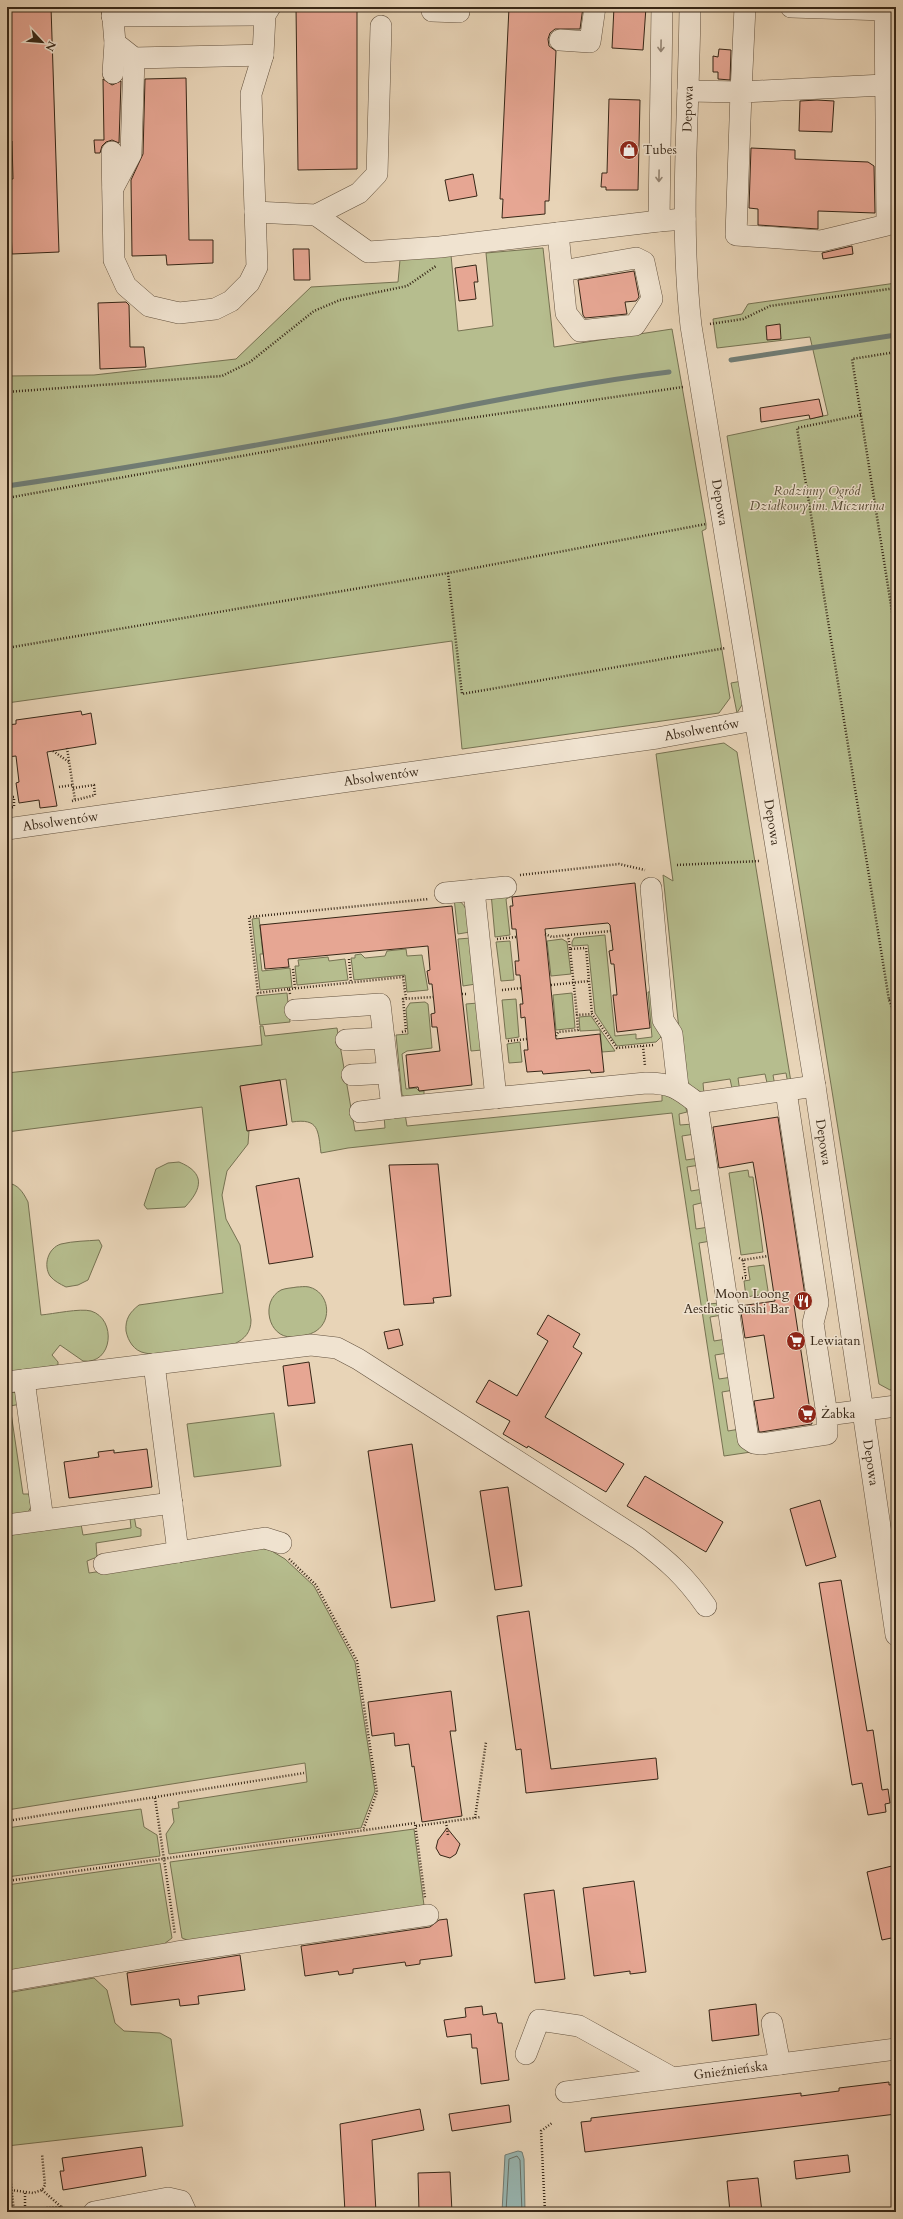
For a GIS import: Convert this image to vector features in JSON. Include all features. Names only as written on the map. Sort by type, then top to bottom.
[{"type":"street","points":[[432,7],[432,11],[459,12]]},
{"type":"street","points":[[560,40],[590,42],[595,7]]},
{"type":"street","points":[[659,221],[662,7]]},
{"type":"street","name":"Depowa","points":[[690,7],[685,219],[686,284],[691,326],[815,1086],[896,1635]]},
{"type":"street","points":[[745,7],[736,235],[821,241],[892,223],[884,85],[885,9],[791,7]]},
{"type":"street","points":[[112,73],[115,43],[112,12],[268,11],[263,55],[252,94],[257,267],[249,283],[231,301],[215,309],[179,313],[149,306],[126,286],[114,260],[112,152]]},
{"type":"street","points":[[255,212],[316,214],[359,193],[377,174],[381,26]]},
{"type":"street","points":[[115,43],[134,58],[263,55]]},
{"type":"street","points":[[112,190],[131,154],[134,58]]},
{"type":"street","points":[[688,90],[741,92],[884,85]]},
{"type":"street","points":[[316,214],[368,252],[440,247],[685,219]]},
{"type":"street","points":[[558,233],[566,313],[580,331],[635,325],[652,299],[644,262],[636,258],[562,271]]},
{"type":"street","name":"Absolwentów","points":[[7,829],[657,738],[755,720]]},
{"type":"street","points":[[649,880],[663,1020],[672,1034],[678,1088]]},
{"type":"street","points":[[439,896],[509,882]]},
{"type":"street","points":[[474,890],[496,1098]]},
{"type":"street","points":[[292,1003],[380,1004],[392,1108]]},
{"type":"street","points":[[346,1040],[384,1038]]},
{"type":"street","points":[[352,1075],[388,1073]]},
{"type":"street","points":[[360,1112],[646,1083],[664,1083],[678,1088],[697,1103],[748,1439],[754,1443],[762,1444],[827,1434],[827,1415],[813,1322],[818,1304],[786,1091]]},
{"type":"street","points":[[697,1103],[815,1086]]},
{"type":"street","points":[[43,1520],[16,1381],[310,1345],[336,1348],[358,1359],[639,1540],[670,1562],[690,1584],[706,1606]]},
{"type":"street","points":[[154,1364],[178,1552]]},
{"type":"street","points":[[827,1415],[896,1406]]},
{"type":"street","points":[[7,1525],[172,1503]]},
{"type":"street","points":[[104,1564],[265,1538],[284,1550]]},
{"type":"street","points":[[7,1981],[177,1952],[428,1916]]},
{"type":"street","points":[[526,2054],[539,2020],[579,2026],[671,2078]]},
{"type":"street","points":[[772,2024],[780,2064]]},
{"type":"street","name":"Gnieźnieńska","points":[[566,2092],[896,2049]]},
{"type":"street","points":[[94,2212],[168,2198],[181,2201],[186,2212]]},
{"type":"path","points":[[7,392],[222,376],[250,362],[314,311],[326,305],[407,286],[439,263],[440,247]]},
{"type":"path","points":[[691,326],[743,319],[770,306],[896,288]]},
{"type":"path","points":[[896,352],[852,359],[896,638]]},
{"type":"path","points":[[7,498],[381,431],[701,385]]},
{"type":"path","points":[[861,415],[797,428],[889,1000],[896,1016]]},
{"type":"path","points":[[7,648],[448,573],[724,521]]},
{"type":"path","points":[[448,573],[462,694],[744,645]]},
{"type":"path","points":[[67,748],[75,799]]},
{"type":"path","points":[[53,751],[69,763]]},
{"type":"path","points":[[59,788],[94,785],[95,795],[75,799],[69,802]]},
{"type":"path","points":[[7,797],[14,796],[14,807],[7,808]]},
{"type":"path","points":[[677,864],[755,862],[778,859]]},
{"type":"path","points":[[509,882],[620,864],[649,880]]},
{"type":"path","points":[[406,999],[404,977],[258,993],[249,917],[439,896]]},
{"type":"path","points":[[545,934],[552,937],[611,931]]},
{"type":"path","points":[[556,1036],[558,1032],[578,1030],[568,935]]},
{"type":"path","points":[[493,940],[516,937]]},
{"type":"path","points":[[570,949],[586,948],[592,1014],[617,1048],[662,1044],[670,1029]]},
{"type":"path","points":[[349,960],[351,982]]},
{"type":"path","points":[[293,969],[295,988]]},
{"type":"path","points":[[551,985],[589,981]]},
{"type":"path","points":[[498,991],[522,988]]},
{"type":"path","points":[[289,989],[292,1003]]},
{"type":"path","points":[[889,1000],[896,996]]},
{"type":"path","points":[[577,1015],[592,1014]]},
{"type":"path","points":[[503,1042],[527,1039]]},
{"type":"path","points":[[642,1046],[645,1069]]},
{"type":"path","points":[[740,1278],[746,1278],[743,1260],[768,1256]]},
{"type":"path","points":[[284,1550],[316,1585],[357,1661],[376,1792],[363,1830]]},
{"type":"path","points":[[474,1818],[486,1742]]},
{"type":"path","points":[[7,1821],[304,1773]]},
{"type":"path","points":[[155,1798],[176,1938]]},
{"type":"path","points":[[7,1881],[363,1830],[415,1823],[416,1826],[481,1817]]},
{"type":"path","points":[[446,1822],[448,1835]]},
{"type":"path","points":[[416,1826],[428,1916]]},
{"type":"path","points":[[545,2212],[541,2132],[552,2123]]},
{"type":"path","points":[[42,2154],[45,2185],[42,2190]]},
{"type":"path","points":[[8,2157],[14,2212]]},
{"type":"path","points":[[11,2190],[25,2193],[42,2190],[67,2212]]},
{"type":"path","points":[[25,2193],[25,2212]]},
{"type":"path","points":[[43,2212],[45,2208],[63,2207]]},
{"type":"green space","points":[[543,248],[554,347],[672,329],[706,524],[706,529],[702,531],[730,698],[719,713],[462,749],[452,641],[7,703],[7,376],[94,375],[236,359],[311,287],[398,282],[400,260],[451,255],[458,331],[493,326],[486,253]]},
{"type":"green space","name":"Rodzinny Ogród Działkowy im. Miczurina","points":[[896,283],[896,1389],[890,1390],[879,1384],[727,436],[828,415],[810,337],[717,348],[713,319],[742,314],[748,304]]},
{"type":"green space","points":[[742,681],[745,700],[737,713],[731,683]]},
{"type":"green space","points":[[724,743],[737,752],[791,1082],[788,1084],[786,1073],[773,1075],[775,1086],[768,1087],[765,1074],[738,1078],[740,1092],[733,1093],[730,1079],[703,1083],[704,1094],[692,1087],[684,1078],[663,875],[673,881],[656,754]]},
{"type":"green space","points":[[511,891],[512,896],[506,899],[510,935],[495,937],[491,893]]},
{"type":"green space","points":[[454,898],[463,904],[467,912],[470,932],[458,934]]},
{"type":"green space","points":[[259,918],[263,954],[260,954],[262,971],[290,968],[292,987],[260,990],[252,919]]},
{"type":"green space","points":[[605,935],[615,1036],[636,1034],[636,1039],[652,1037],[648,992],[656,991],[661,1037],[656,1042],[617,1046],[595,1013],[588,945],[572,946],[572,942],[574,938]]},
{"type":"green space","points":[[471,938],[476,984],[463,986],[458,939]]},
{"type":"green space","points":[[562,939],[567,942],[571,974],[551,976],[547,941]]},
{"type":"green space","points":[[510,941],[514,980],[501,981],[496,942]]},
{"type":"green space","points":[[406,949],[407,956],[422,955],[428,990],[407,992],[405,975],[354,980],[351,958],[355,958],[355,955],[361,954],[365,958],[385,956],[387,951]]},
{"type":"green space","points":[[328,957],[329,961],[345,959],[348,980],[297,985],[295,966],[299,966],[298,960]]},
{"type":"green space","points":[[287,993],[290,1022],[260,1025],[256,996]]},
{"type":"green space","points":[[572,993],[575,1028],[556,1030],[553,995]]},
{"type":"green space","points":[[516,999],[519,1037],[506,1039],[502,1000]]},
{"type":"green space","points":[[425,1002],[428,1004],[432,1048],[407,1051],[402,1054],[406,1089],[416,1088],[419,1091],[424,1091],[424,1096],[405,1097],[402,1095],[396,1035],[408,1034],[406,1009],[410,1003]]},
{"type":"green space","points":[[478,1003],[482,1050],[471,1051],[466,1004]]},
{"type":"green space","points":[[591,1016],[615,1051],[602,1052],[600,1030],[580,1031],[579,1017]]},
{"type":"green space","points":[[260,1026],[263,1026],[265,1036],[337,1028],[355,1131],[385,1128],[384,1116],[405,1114],[407,1126],[662,1101],[662,1093],[685,1105],[687,1112],[679,1114],[680,1125],[693,1124],[695,1134],[682,1136],[686,1160],[699,1158],[700,1165],[687,1167],[691,1191],[703,1189],[705,1202],[693,1205],[696,1229],[709,1227],[711,1241],[699,1243],[708,1304],[720,1303],[722,1315],[710,1317],[714,1341],[726,1339],[728,1353],[715,1355],[719,1379],[732,1377],[734,1390],[722,1392],[728,1431],[740,1429],[758,1451],[724,1456],[672,1113],[348,1148],[321,1153],[316,1127],[308,1122],[292,1122],[286,1079],[241,1086],[249,1131],[248,1144],[227,1171],[222,1195],[226,1219],[240,1245],[251,1320],[249,1332],[241,1340],[234,1344],[188,1351],[152,1354],[141,1352],[135,1348],[128,1338],[126,1323],[133,1310],[139,1305],[223,1293],[202,1107],[7,1132],[7,1073],[262,1045]]},
{"type":"green space","points":[[520,1042],[522,1062],[509,1063],[507,1044]]},
{"type":"green space","points":[[179,1162],[188,1166],[197,1176],[198,1188],[191,1200],[185,1207],[147,1209],[144,1205],[156,1169],[168,1163]]},
{"type":"green space","points":[[748,1170],[749,1177],[753,1177],[763,1252],[741,1255],[729,1173]]},
{"type":"green space","points":[[7,1183],[20,1189],[28,1202],[41,1315],[86,1310],[99,1316],[105,1323],[108,1331],[106,1349],[101,1356],[93,1360],[83,1361],[60,1345],[52,1355],[58,1362],[58,1365],[7,1373]]},
{"type":"green space","points":[[99,1240],[102,1246],[88,1280],[78,1285],[66,1287],[55,1281],[50,1276],[47,1267],[48,1257],[57,1246],[70,1242]]},
{"type":"green space","points":[[764,1265],[769,1297],[761,1298],[760,1295],[746,1297],[744,1281],[750,1280],[748,1267]]},
{"type":"green space","points":[[297,1287],[309,1287],[321,1294],[327,1314],[321,1326],[311,1334],[295,1337],[284,1336],[277,1332],[272,1325],[269,1310],[270,1302],[274,1295],[281,1290]]},
{"type":"green space","points":[[7,1391],[17,1393],[21,1404],[10,1406],[23,1494],[29,1494],[31,1507],[28,1512],[7,1515]]},
{"type":"green space","points":[[274,1413],[281,1466],[194,1477],[187,1424]]},
{"type":"green space","points":[[134,1515],[136,1527],[141,1529],[141,1536],[96,1543],[97,1557],[87,1561],[89,1573],[260,1548],[270,1550],[285,1559],[314,1586],[355,1662],[375,1791],[361,1828],[169,1854],[166,1834],[174,1822],[172,1809],[179,1808],[178,1802],[307,1782],[305,1763],[7,1810],[7,1533],[81,1524],[83,1535],[131,1528],[130,1518]]},
{"type":"green space","points":[[141,1809],[144,1827],[157,1835],[160,1856],[7,1877],[7,1828]]},
{"type":"green space","points":[[414,1829],[425,1913],[200,1945],[182,1938],[170,1862]]},
{"type":"green space","points":[[160,1863],[172,1938],[156,1950],[7,1975],[7,1885]]},
{"type":"green space","points":[[94,1978],[107,1990],[115,2023],[124,2031],[160,2033],[171,2039],[183,2126],[7,2146],[7,1993]]},
{"type":"water","points":[[518,2151],[522,2152],[524,2159],[525,2212],[502,2212],[505,2155]]},
{"type":"building","points":[[7,7],[51,7],[59,252],[12,254],[10,205],[7,206],[7,179],[13,179],[12,141],[7,142]]},
{"type":"building","points":[[296,7],[357,7],[357,169],[298,170]]},
{"type":"building","points":[[509,7],[583,7],[580,29],[555,29],[550,33],[548,39],[549,46],[556,51],[549,201],[545,201],[545,214],[502,218],[503,199],[500,199]]},
{"type":"building","points":[[614,7],[646,7],[643,50],[612,48]]},
{"type":"building","points":[[719,49],[731,50],[730,80],[718,79],[718,72],[713,72],[713,56],[718,57]]},
{"type":"building","points":[[186,78],[189,240],[213,240],[213,263],[167,265],[166,255],[132,256],[131,180],[143,154],[145,79]]},
{"type":"building","points":[[103,79],[112,85],[121,81],[119,143],[112,140],[106,142],[102,146],[100,153],[95,153],[94,140],[104,140]]},
{"type":"building","points":[[609,99],[640,100],[638,190],[606,190],[606,187],[601,187],[602,173],[607,173]]},
{"type":"building","points":[[800,101],[834,101],[832,132],[799,131]]},
{"type":"building","points":[[751,148],[795,150],[795,159],[868,162],[874,166],[875,213],[818,211],[818,229],[758,225],[758,209],[749,208]]},
{"type":"building","points":[[473,174],[477,196],[449,201],[445,180]]},
{"type":"building","points":[[852,246],[853,254],[823,259],[822,253]]},
{"type":"building","points":[[293,249],[309,249],[310,280],[294,280]]},
{"type":"building","points":[[476,265],[478,282],[474,282],[476,299],[459,301],[455,268]]},
{"type":"building","points":[[634,271],[639,297],[636,301],[625,302],[627,314],[585,318],[583,315],[578,280]]},
{"type":"building","points":[[126,302],[129,305],[130,347],[144,347],[146,367],[100,369],[98,303]]},
{"type":"building","points":[[780,324],[781,339],[767,340],[766,326]]},
{"type":"building","points":[[819,399],[823,416],[810,419],[809,415],[761,422],[760,408]]},
{"type":"building","points":[[81,711],[82,715],[91,713],[96,744],[47,752],[57,806],[40,808],[39,800],[19,803],[16,783],[19,782],[16,756],[7,757],[7,725],[16,724],[16,720]]},
{"type":"building","points":[[635,883],[650,1028],[617,1032],[613,995],[617,995],[614,964],[611,964],[609,951],[613,950],[610,925],[608,923],[545,929],[556,1039],[600,1034],[604,1072],[591,1073],[590,1070],[543,1074],[542,1071],[527,1072],[524,1050],[528,1050],[525,1017],[521,1018],[520,1004],[523,1004],[520,975],[516,975],[515,961],[519,961],[516,929],[512,929],[510,906],[513,906],[512,897]]},
{"type":"building","points":[[452,906],[472,1085],[419,1091],[418,1087],[409,1088],[406,1055],[440,1051],[437,1027],[432,1027],[431,1014],[435,1013],[432,984],[429,984],[427,971],[430,970],[428,946],[288,959],[289,967],[265,969],[260,925]]},
{"type":"building","points":[[280,1080],[287,1125],[247,1131],[240,1086]]},
{"type":"building","points":[[778,1117],[806,1302],[794,1305],[812,1424],[759,1432],[754,1401],[774,1398],[764,1335],[745,1338],[740,1306],[775,1301],[753,1162],[719,1168],[713,1127]]},
{"type":"building","points":[[438,1164],[451,1296],[433,1298],[434,1303],[404,1305],[389,1165]]},
{"type":"building","points":[[299,1178],[313,1257],[269,1264],[256,1186]]},
{"type":"building","points":[[548,1315],[580,1334],[573,1347],[582,1353],[545,1417],[624,1464],[606,1492],[528,1446],[527,1448],[503,1434],[510,1421],[476,1402],[489,1380],[517,1396],[548,1341],[537,1334]]},
{"type":"building","points":[[399,1329],[403,1345],[388,1349],[384,1332]]},
{"type":"building","points":[[309,1362],[315,1403],[288,1406],[283,1366]]},
{"type":"building","points":[[412,1444],[435,1601],[391,1608],[368,1451]]},
{"type":"building","points":[[147,1449],[152,1487],[69,1498],[64,1462],[99,1457],[98,1452],[114,1450],[114,1453]]},
{"type":"building","points":[[645,1476],[723,1522],[706,1552],[627,1506]]},
{"type":"building","points":[[508,1487],[522,1586],[495,1590],[480,1491]]},
{"type":"building","points":[[820,1500],[836,1557],[806,1566],[790,1509]]},
{"type":"building","points":[[841,1580],[867,1731],[873,1730],[882,1790],[888,1789],[890,1803],[885,1804],[886,1812],[868,1815],[862,1783],[852,1785],[819,1583]]},
{"type":"building","points":[[529,1611],[551,1769],[656,1758],[658,1779],[526,1793],[521,1749],[516,1750],[497,1616]]},
{"type":"building","points":[[451,1691],[456,1731],[450,1731],[462,1816],[422,1822],[414,1766],[412,1767],[409,1744],[395,1746],[394,1733],[372,1736],[368,1702]]},
{"type":"building","points":[[447,1828],[460,1844],[456,1854],[450,1858],[440,1855],[436,1848],[438,1840]]},
{"type":"building","points":[[896,1865],[896,1937],[882,1940],[867,1872]]},
{"type":"building","points":[[634,1881],[646,1972],[630,1974],[630,1971],[594,1976],[583,1888]]},
{"type":"building","points":[[554,1890],[565,1979],[535,1983],[524,1894]]},
{"type":"building","points":[[447,1919],[452,1956],[420,1960],[420,1964],[406,1966],[405,1962],[353,1969],[353,1973],[339,1975],[338,1971],[305,1976],[301,1946],[430,1927],[439,1920]]},
{"type":"building","points":[[240,1955],[245,1990],[198,1996],[199,2004],[180,2006],[179,1999],[131,2005],[127,1973]]},
{"type":"building","points":[[756,2004],[759,2035],[712,2041],[709,2010]]},
{"type":"building","points":[[482,2006],[483,2015],[496,2013],[498,2023],[502,2023],[509,2080],[481,2084],[477,2048],[472,2048],[471,2034],[447,2037],[444,2020],[466,2017],[465,2008]]},
{"type":"building","points":[[889,2082],[889,2085],[896,2084],[896,2114],[585,2152],[581,2122],[591,2121],[591,2118],[801,2093],[801,2096],[839,2091],[839,2088]]},
{"type":"building","points":[[509,2105],[511,2122],[452,2131],[449,2114]]},
{"type":"building","points":[[420,2109],[424,2130],[372,2140],[376,2212],[345,2212],[340,2124]]},
{"type":"building","points":[[142,2147],[146,2176],[63,2190],[60,2171],[64,2171],[62,2158]]},
{"type":"building","points":[[848,2155],[850,2172],[796,2179],[794,2161]]},
{"type":"building","points":[[450,2172],[452,2212],[419,2212],[418,2173]]},
{"type":"building","points":[[758,2178],[762,2212],[730,2212],[727,2181]]},
{"type":"waterway","points":[[731,360],[896,335]]},
{"type":"waterway","points":[[7,486],[100,472],[331,432],[559,389],[669,372]]},
{"type":"place","name":"Tubes","points":[[629,150]]},
{"type":"place","name":"Moon Loong Aesthetic Sushi Bar","points":[[803,1301]]},
{"type":"place","name":"Lewiatan","points":[[796,1341]]},
{"type":"place","name":"Żabka","points":[[807,1414]]}]
